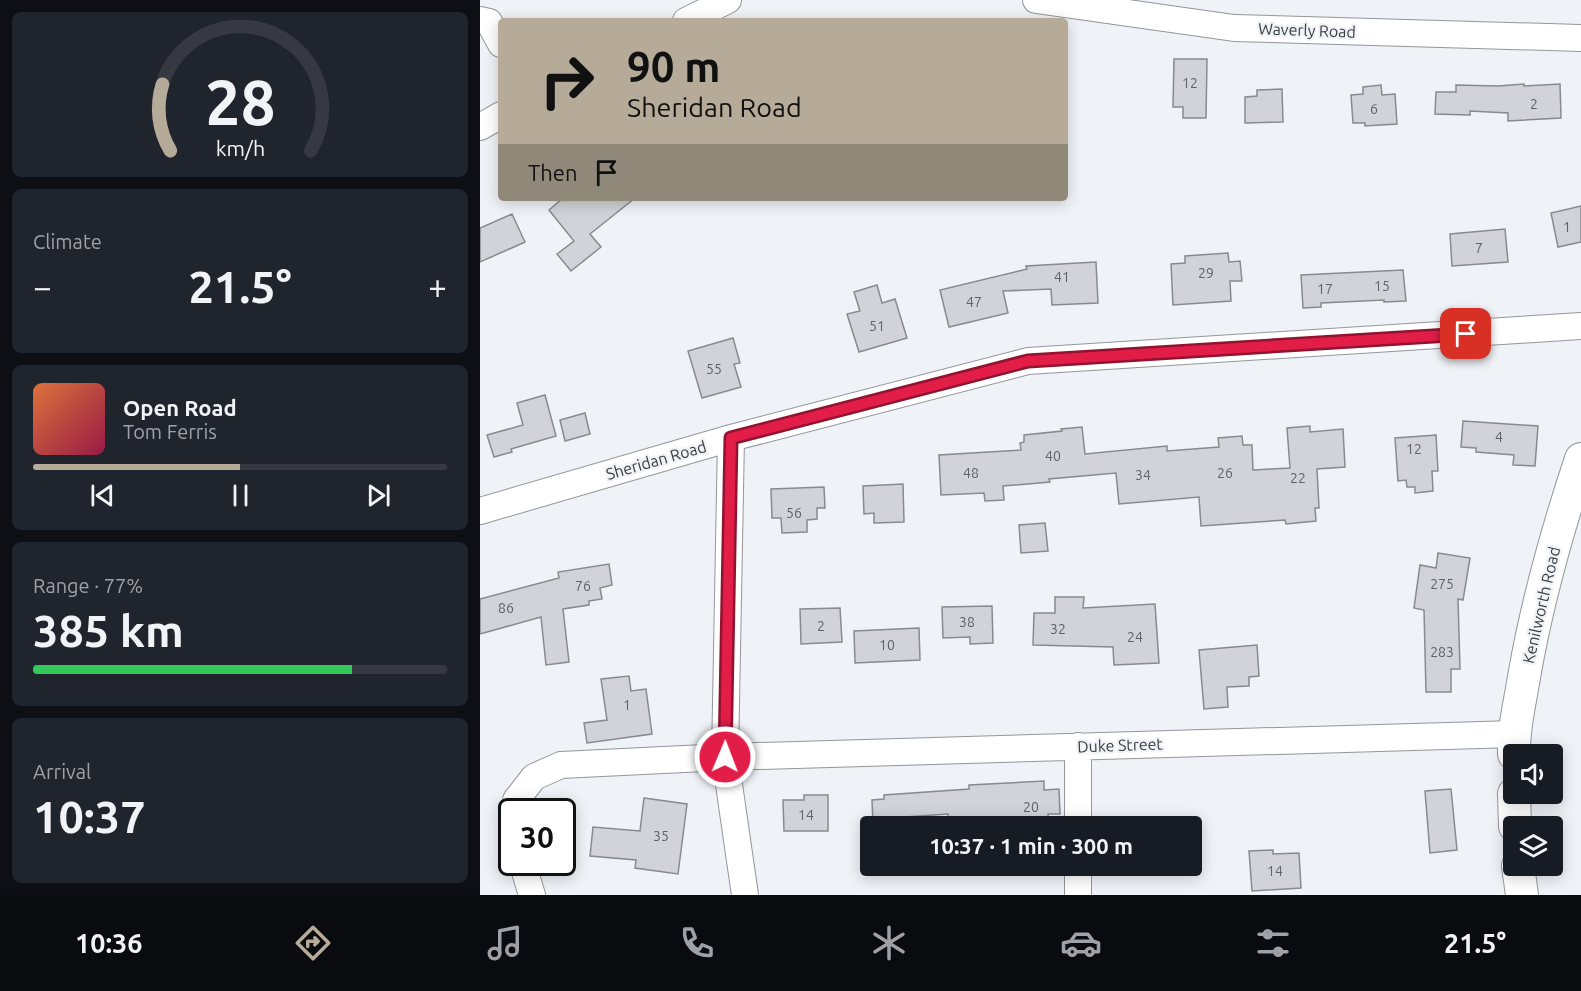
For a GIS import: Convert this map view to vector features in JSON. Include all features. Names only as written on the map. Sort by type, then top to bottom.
[{"type":"street","points":[[692,18],[728,0]]},
{"type":"street","name":"Waverly Road","points":[[1036,0],[1234,28],[1581,38]]},
{"type":"street","points":[[480,20],[489,22],[498,38]]},
{"type":"street","points":[[480,127],[498,117]]},
{"type":"street","name":"Sheridan Road","points":[[480,511],[731,438],[1028,361],[1581,326]]},
{"type":"street","points":[[731,438],[725,757],[745,895]]},
{"type":"street","name":"Kenilworth Road","points":[[1514,744],[1533,627],[1559,527],[1581,459]]},
{"type":"street","name":"Duke Street","points":[[518,798],[534,777],[561,765],[725,757],[1078,746],[1503,744]]},
{"type":"street","points":[[1078,746],[1078,816]]},
{"type":"street","points":[[526,876],[532,895]]},
{"type":"street","points":[[1078,876],[1078,895]]},
{"type":"street","points":[[1519,876],[1522,895]]},
{"type":"building","points":[[1174,59],[1207,59],[1206,118],[1183,118],[1183,107],[1173,107]]},
{"type":"building","points":[[1524,84],[1524,86],[1560,84],[1561,118],[1508,121],[1508,113],[1470,111],[1470,115],[1435,114],[1436,92],[1456,92],[1456,85]]},
{"type":"building","points":[[1381,85],[1382,95],[1395,94],[1397,124],[1365,126],[1365,123],[1353,123],[1351,95],[1363,94],[1363,87]]},
{"type":"building","points":[[1282,89],[1283,122],[1245,123],[1245,97],[1257,96],[1257,90]]},
{"type":"building","points":[[560,201],[631,201],[590,234],[601,247],[571,271],[557,254],[574,241],[549,210]]},
{"type":"building","points":[[1581,206],[1581,242],[1558,247],[1551,213]]},
{"type":"building","points":[[512,214],[525,242],[480,262],[480,228]]},
{"type":"building","points":[[1505,229],[1508,262],[1452,266],[1450,234]]},
{"type":"building","points":[[1228,253],[1229,262],[1240,261],[1242,281],[1230,281],[1231,301],[1173,305],[1171,264],[1185,263],[1185,256]]},
{"type":"building","points":[[1096,262],[1098,303],[1052,305],[1051,289],[1003,291],[1008,313],[949,327],[940,290],[1027,269],[1026,266]]},
{"type":"building","points":[[1403,270],[1406,301],[1321,303],[1321,307],[1303,308],[1301,275]]},
{"type":"building","points":[[877,285],[882,303],[895,299],[907,338],[859,352],[847,314],[860,311],[854,292]]},
{"type":"building","points":[[733,338],[740,363],[734,364],[741,387],[702,398],[688,351]]},
{"type":"building","points":[[545,395],[556,436],[511,449],[512,452],[494,457],[487,435],[523,425],[517,403]]},
{"type":"building","points":[[585,413],[590,434],[565,441],[560,420]]},
{"type":"building","points":[[1463,421],[1538,426],[1535,466],[1513,465],[1514,455],[1476,452],[1476,448],[1461,447]]},
{"type":"building","points":[[1310,426],[1310,432],[1343,429],[1345,467],[1317,469],[1319,508],[1315,508],[1316,521],[1286,524],[1285,520],[1201,526],[1199,497],[1119,504],[1116,473],[1003,486],[1004,500],[985,501],[984,493],[941,495],[939,455],[1021,450],[1020,443],[1024,442],[1024,435],[1082,427],[1085,454],[1167,446],[1167,451],[1219,447],[1218,438],[1242,436],[1243,445],[1252,445],[1253,470],[1290,468],[1287,428]]},
{"type":"building","points":[[1436,435],[1438,471],[1432,471],[1433,491],[1415,493],[1415,487],[1407,487],[1406,480],[1398,481],[1395,438]]},
{"type":"building","points":[[903,484],[904,522],[874,523],[874,513],[864,514],[863,486]]},
{"type":"building","points":[[824,487],[825,508],[817,508],[817,519],[807,520],[807,532],[782,533],[781,518],[772,518],[771,489]]},
{"type":"building","points":[[1045,523],[1048,551],[1021,553],[1019,525]]},
{"type":"building","points":[[1438,553],[1470,558],[1463,600],[1458,599],[1460,669],[1451,669],[1451,692],[1426,692],[1424,610],[1414,608],[1420,565],[1436,568]]},
{"type":"building","points":[[609,564],[612,585],[600,588],[602,599],[589,601],[589,605],[563,609],[569,662],[546,665],[541,617],[480,634],[480,599],[559,578],[558,572]]},
{"type":"building","points":[[1055,597],[1084,597],[1083,608],[1155,604],[1159,663],[1114,665],[1113,647],[1033,645],[1034,613],[1055,613]]},
{"type":"building","points":[[992,606],[993,643],[970,644],[970,637],[943,638],[942,607]]},
{"type":"building","points":[[840,608],[842,642],[801,644],[800,609]]},
{"type":"building","points":[[919,628],[920,660],[855,663],[854,631]]},
{"type":"building","points":[[1257,645],[1259,676],[1249,677],[1249,686],[1227,687],[1228,707],[1204,709],[1199,650]]},
{"type":"building","points":[[629,676],[631,691],[646,689],[652,734],[587,743],[584,723],[607,720],[601,679]]},
{"type":"building","points":[[1044,781],[1044,790],[1059,789],[1060,814],[1048,814],[1048,816],[948,816],[948,814],[873,816],[872,800],[884,799],[884,795],[969,789],[969,785]]},
{"type":"building","points":[[1451,789],[1457,850],[1430,853],[1425,791]]},
{"type":"building","points":[[804,795],[828,795],[828,831],[784,831],[783,800],[804,800]]},
{"type":"building","points":[[644,798],[687,804],[678,874],[635,868],[636,860],[590,856],[593,827],[640,831]]},
{"type":"building","points":[[1273,850],[1273,854],[1299,853],[1301,888],[1252,891],[1249,851]]},
{"type":"route","points":[[725,757],[731,438],[1028,361],[1466,334]]}]
